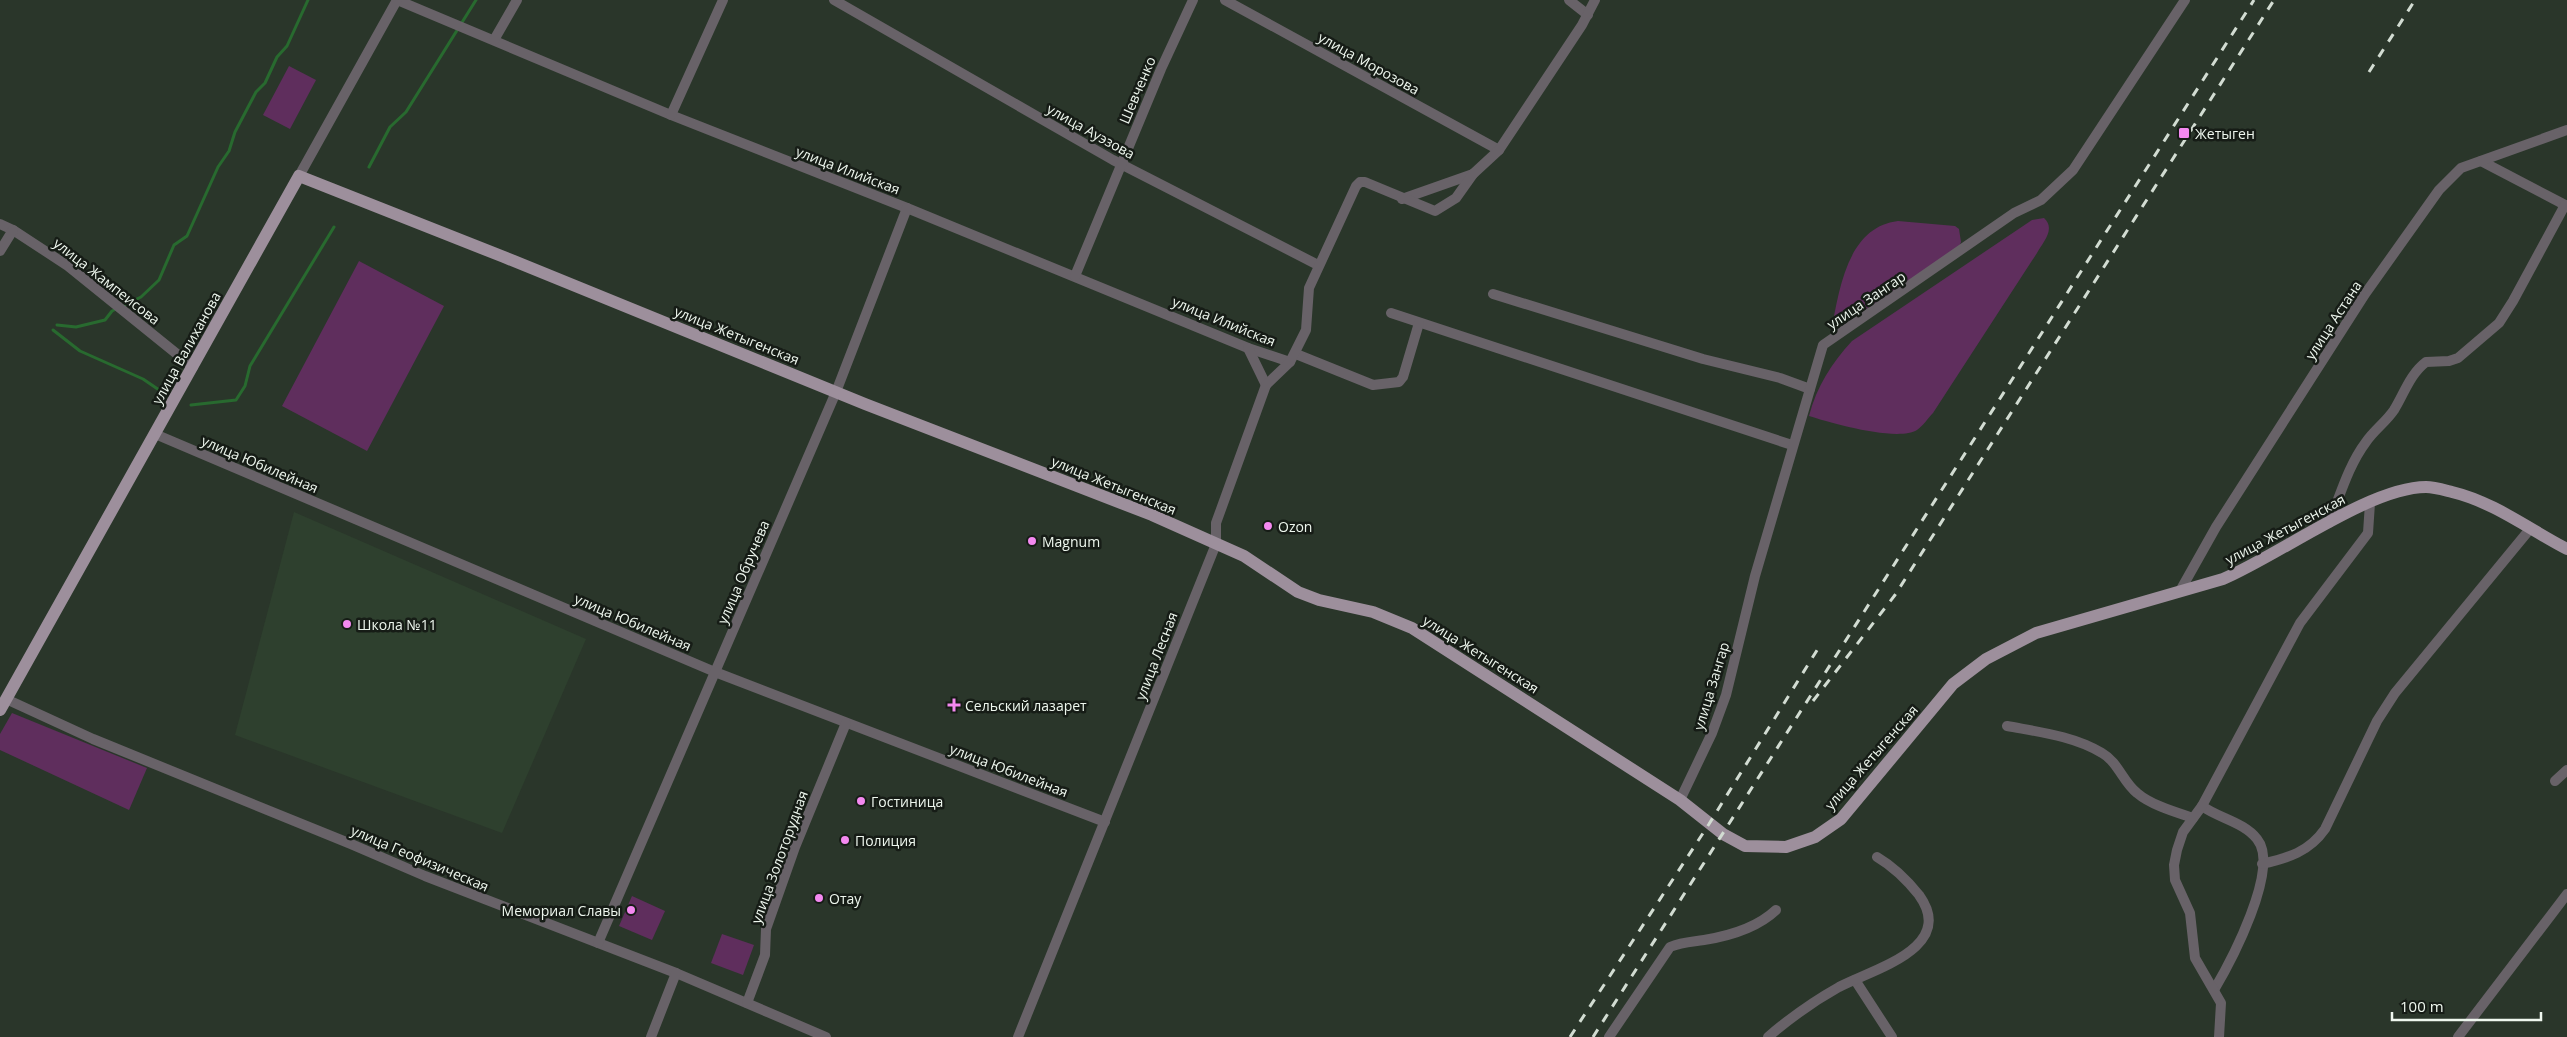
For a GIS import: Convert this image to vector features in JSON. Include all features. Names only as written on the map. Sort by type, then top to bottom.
[{"type":"main road","name":"улица Валиханова","points":[[3,704],[299,176]]},
{"type":"main road","name":"улица Жетыгенская","points":[[299,176],[504,256],[836,392],[1152,515],[1244,556],[1298,592],[1319,600],[1373,612],[1412,628],[1680,800],[1723,834],[1745,846],[1786,847],[1815,836],[1841,819],[1953,684],[1986,659],[2036,633],[2223,579],[2248,568],[2329,523],[2398,492],[2426,487],[2454,492],[2491,506],[2566,547]]},
{"type":"street","name":"улица Илийская","points":[[397,0],[671,115],[907,208],[1248,348],[1293,358],[1373,385],[1399,382],[1403,377],[1419,323]]},
{"type":"street","name":"улица Валиханова","points":[[299,176],[397,0]]},
{"type":"street","points":[[494,40],[517,0]]},
{"type":"street","points":[[671,115],[723,0]]},
{"type":"street","name":"улица Ауэзова","points":[[834,0],[849,4],[1122,164],[1318,265]]},
{"type":"street","name":"Шевченко","points":[[1075,276],[1193,0]]},
{"type":"street","name":"улица Морозова","points":[[1224,0],[1500,150]]},
{"type":"street","points":[[1569,0],[1588,15]]},
{"type":"street","points":[[1318,265],[1358,183],[1365,182],[1401,199],[1435,211],[1456,198],[1473,174],[1500,150],[1588,15],[1595,0]]},
{"type":"street","name":"улица Зангар","points":[[1680,800],[1708,741],[1726,694],[1755,576],[1792,445],[1823,346],[2014,214],[2041,200],[2072,170],[2185,0]]},
{"type":"street","name":"улица Астана","points":[[2180,591],[2216,527],[2366,294],[2439,190],[2461,168],[2567,130]]},
{"type":"street","points":[[2329,523],[2349,472],[2366,440],[2391,415],[2414,374],[2426,362],[2449,361],[2458,358],[2499,323],[2566,205],[2481,161]]},
{"type":"street","points":[[1401,199],[1473,174]]},
{"type":"street","name":"улица Обручева","points":[[598,943],[836,392],[907,208]]},
{"type":"street","name":"улица Жампеисова","points":[[0,224],[13,230],[68,266],[193,367]]},
{"type":"street","points":[[0,252],[13,230]]},
{"type":"street","name":"улица Лесная","points":[[1018,1037],[1106,822],[1216,544],[1216,523],[1266,385],[1293,358],[1307,326],[1309,288],[1318,265]]},
{"type":"street","points":[[1494,294],[1703,359],[1780,378],[1810,389]]},
{"type":"street","points":[[1391,313],[1792,445]]},
{"type":"street","points":[[1248,348],[1266,385]]},
{"type":"street","name":"улица Юбилейная","points":[[155,434],[715,672],[1106,822]]},
{"type":"street","points":[[2218,1037],[2222,1008],[2214,990],[2195,958],[2190,913],[2175,880],[2174,865],[2177,850],[2192,818],[2202,806],[2300,623],[2368,533],[2370,503]]},
{"type":"street","points":[[2262,864],[2298,853],[2315,843],[2325,830],[2377,721],[2395,693],[2530,529]]},
{"type":"street","name":"улица Геофизическая","points":[[3,704],[351,844],[425,876],[676,973],[826,1037]]},
{"type":"street","name":"улица Золоторудная","points":[[747,1003],[765,955],[766,929],[795,847],[846,723]]},
{"type":"street","points":[[2007,726],[2049,733],[2089,746],[2112,761],[2138,794],[2192,818]]},
{"type":"street","points":[[2555,781],[2567,770]]},
{"type":"street","points":[[2202,806],[2212,814],[2246,830],[2258,840],[2262,864],[2257,900],[2233,957],[2214,990]]},
{"type":"street","points":[[1768,1037],[1823,996],[1898,959],[1916,947],[1925,935],[1929,922],[1928,908],[1910,884],[1890,865],[1877,857]]},
{"type":"street","points":[[2458,1037],[2567,894]]},
{"type":"street","points":[[1609,1037],[1670,947],[1682,941],[1702,940],[1734,933],[1768,917],[1776,910]]},
{"type":"street","points":[[651,1037],[676,973]]},
{"type":"street","points":[[1854,980],[1892,1037]]},
{"type":"shaded area","points":[[289,66],[316,80],[290,129],[263,115]]},
{"type":"shaded area","points":[[2044,218],[2049,227],[2045,240],[1933,413],[1917,430],[1908,433],[1880,433],[1848,427],[1809,416],[1816,395],[1826,376],[1852,341],[2032,220]]},
{"type":"shaded area","points":[[1898,221],[1955,226],[1959,229],[1961,242],[1958,249],[1831,332],[1842,280],[1856,248],[1867,235],[1881,226]]},
{"type":"shaded area","points":[[359,261],[444,306],[367,451],[282,406]]},
{"type":"shaded area","points":[[294,512],[586,639],[502,833],[235,735]]},
{"type":"shaded area","points":[[12,713],[147,768],[129,810],[0,750],[0,734]]},
{"type":"shaded area","points":[[632,896],[665,911],[652,940],[619,926]]},
{"type":"shaded area","points":[[722,934],[754,945],[743,975],[711,963]]},
{"type":"waterway","points":[[57,325],[76,327],[105,320],[112,311],[141,297],[159,280],[174,245],[187,236],[218,167],[229,151],[235,132],[256,92],[265,83],[277,57],[287,46],[308,0]]},
{"type":"waterway","points":[[369,167],[390,127],[406,112],[476,0]]},
{"type":"waterway","points":[[191,405],[236,400],[245,386],[250,366],[334,227]]},
{"type":"waterway","points":[[53,330],[80,351],[143,379],[165,394]]},
{"type":"railway","points":[[1593,1037],[2254,0]]},
{"type":"railway","points":[[1813,701],[1895,595],[2274,0]]},
{"type":"railway","points":[[2369,72],[2415,0]]},
{"type":"railway","points":[[1570,1037],[1709,824],[1819,647]]},
{"type":"place","name":"Жетыген","points":[[2184,133]]},
{"type":"place","name":"Ozon","points":[[1268,526]]},
{"type":"place","name":"Magnum","points":[[1032,541]]},
{"type":"place","name":"Школа №11","points":[[347,624]]},
{"type":"place","name":"Сельский лазарет","points":[[954,705]]},
{"type":"place","name":"Гостиница","points":[[861,801]]},
{"type":"place","name":"Полиция","points":[[845,840]]},
{"type":"place","name":"Отау","points":[[819,898]]},
{"type":"place","name":"Мемориал Славы","points":[[631,910]]}]
